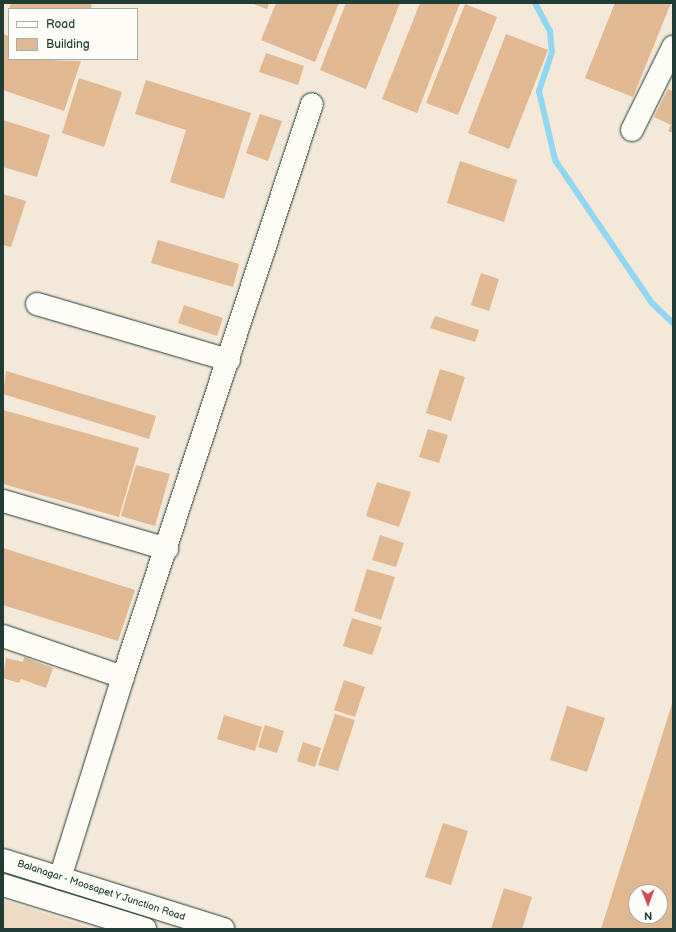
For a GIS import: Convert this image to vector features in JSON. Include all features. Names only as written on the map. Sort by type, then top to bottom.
[{"type":"main road","points":[[632,130],[673,47]]},
{"type":"main road","points":[[60,878],[123,677],[167,549],[312,104]]},
{"type":"main road","points":[[37,304],[229,360]]},
{"type":"main road","points":[[3,501],[167,549]]},
{"type":"main road","points":[[3,636],[123,677]]},
{"type":"main road","name":"Balanagar - Moosapet Y Junction Road","points":[[3,860],[223,929]]},
{"type":"main road","points":[[3,885],[145,929]]},
{"type":"shaded area","points":[[3,900],[94,929],[3,929]]},
{"type":"building","points":[[11,3],[88,3],[92,5],[91,8],[9,8]]},
{"type":"building","points":[[251,3],[269,3],[267,9]]},
{"type":"building","points":[[276,3],[339,3],[315,62],[261,40]]},
{"type":"building","points":[[346,3],[400,3],[366,89],[320,70]]},
{"type":"building","points":[[420,3],[460,3],[417,113],[382,99]]},
{"type":"building","points":[[615,3],[671,3],[633,97],[585,78]]},
{"type":"building","points":[[465,4],[497,17],[458,115],[426,103]]},
{"type":"building","points":[[3,34],[8,36],[8,60],[81,61],[64,111],[3,90]]},
{"type":"building","points":[[506,34],[548,50],[509,149],[468,133]]},
{"type":"building","points":[[266,53],[304,66],[298,85],[259,72]]},
{"type":"building","points":[[79,78],[122,92],[104,147],[62,133]]},
{"type":"building","points":[[146,80],[251,113],[224,199],[170,182],[186,130],[135,114]]},
{"type":"building","points":[[668,89],[673,91],[673,133],[668,131],[671,125],[654,117]]},
{"type":"building","points":[[260,114],[282,121],[268,161],[246,153]]},
{"type":"building","points":[[3,120],[50,135],[37,177],[3,167]]},
{"type":"building","points":[[460,161],[517,180],[504,222],[447,203]]},
{"type":"building","points":[[3,194],[26,201],[11,247],[3,245]]},
{"type":"building","points":[[158,240],[239,264],[233,287],[151,263]]},
{"type":"building","points":[[481,273],[499,279],[489,311],[471,305]]},
{"type":"building","points":[[184,305],[223,318],[217,336],[178,323]]},
{"type":"building","points":[[435,316],[479,330],[475,342],[430,328]]},
{"type":"building","points":[[440,369],[465,377],[451,421],[426,413]]},
{"type":"building","points":[[6,371],[156,416],[149,439],[3,394]]},
{"type":"building","points":[[3,410],[139,448],[119,517],[3,484]]},
{"type":"building","points":[[428,429],[448,435],[439,463],[419,457]]},
{"type":"building","points":[[136,465],[170,474],[155,526],[121,516]]},
{"type":"building","points":[[377,482],[411,492],[399,527],[366,516]]},
{"type":"building","points":[[380,535],[404,543],[396,567],[372,560]]},
{"type":"building","points":[[3,548],[135,590],[118,641],[3,605]]},
{"type":"building","points":[[367,569],[395,577],[381,620],[354,611]]},
{"type":"building","points":[[352,618],[382,627],[372,655],[343,646]]},
{"type":"building","points":[[24,657],[53,668],[46,688],[21,679],[19,683],[3,678],[6,658],[23,662]]},
{"type":"building","points":[[344,680],[365,687],[355,717],[334,710]]},
{"type":"building","points":[[672,704],[673,929],[601,929]]},
{"type":"building","points":[[567,706],[605,718],[587,772],[550,760]]},
{"type":"building","points":[[335,714],[355,720],[338,771],[318,765]]},
{"type":"building","points":[[224,715],[262,727],[255,751],[217,739]]},
{"type":"building","points":[[265,725],[284,731],[277,753],[258,747]]},
{"type":"building","points":[[303,742],[321,748],[315,767],[297,761]]},
{"type":"building","points":[[443,823],[468,831],[451,885],[425,877]]},
{"type":"building","points":[[504,888],[532,897],[522,929],[491,929]]},
{"type":"waterway","points":[[535,3],[550,31],[552,52],[539,91],[555,160],[652,303],[673,323]]}]
